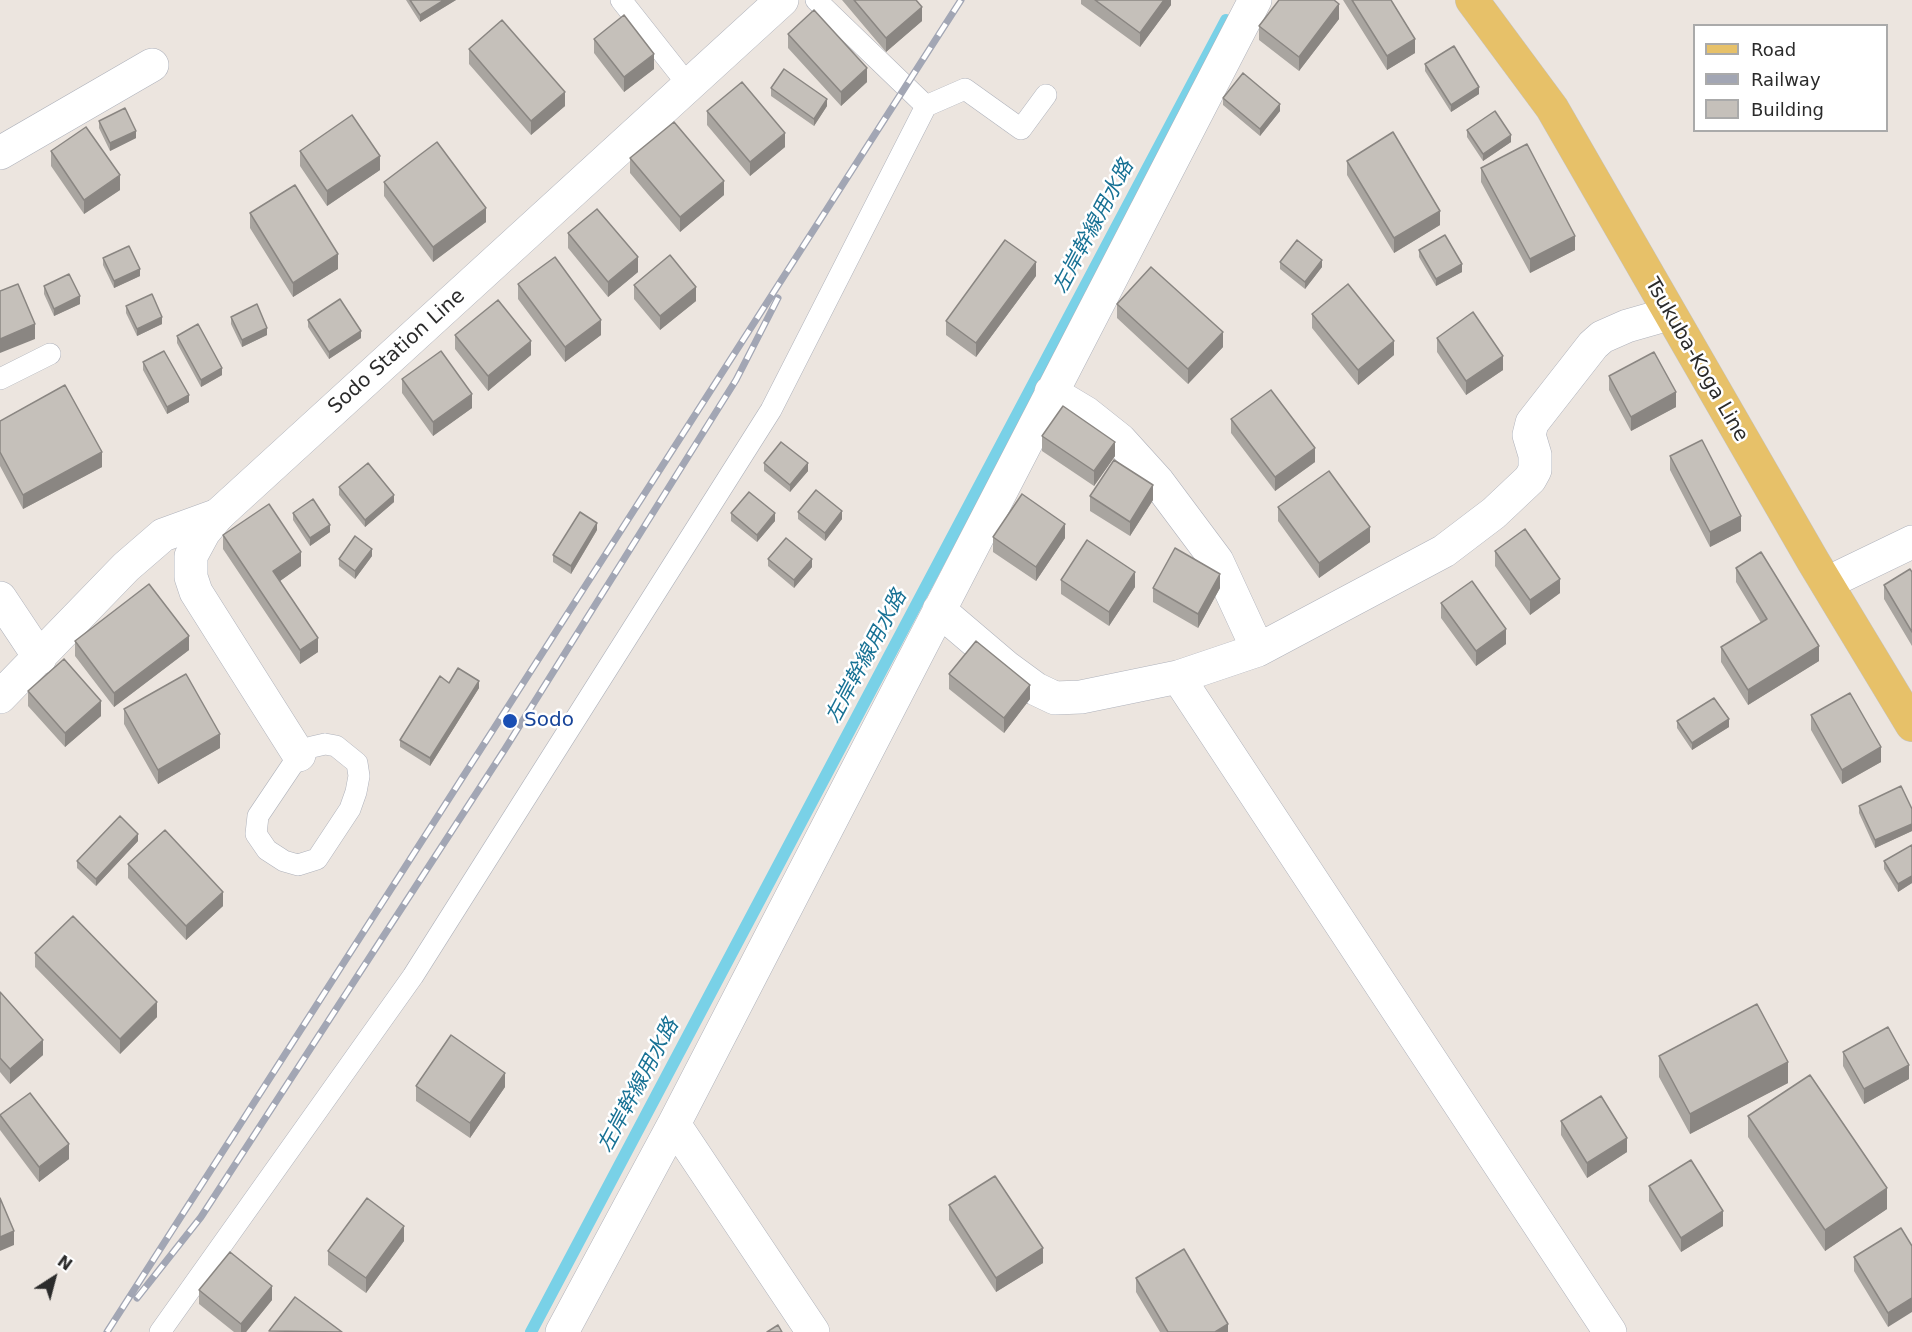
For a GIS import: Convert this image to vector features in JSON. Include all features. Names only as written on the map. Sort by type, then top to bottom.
[{"type":"main road","name":"Tsukuba-Koga Line","points":[[1472,0],[1552,108],[1669,314],[1912,725]]},
{"type":"street","name":"Sodo Station Line","points":[[299,755],[196,592],[191,577],[191,556],[218,515],[782,0]]},
{"type":"street","points":[[562,1332],[674,1124],[1255,0]]},
{"type":"street","points":[[0,153],[152,65]]},
{"type":"street","points":[[939,610],[1006,667],[1036,689],[1055,698],[1082,697],[1178,677],[1258,650],[1444,551],[1494,513],[1530,479],[1534,470],[1535,455],[1529,435],[1532,423],[1593,345],[1602,337],[1627,326],[1669,314]]},
{"type":"street","points":[[1051,392],[1086,413],[1120,440],[1158,482],[1217,561],[1258,650]]},
{"type":"street","points":[[0,697],[126,567],[163,535],[218,515]]},
{"type":"street","points":[[1827,583],[1912,542]]},
{"type":"street","points":[[0,598],[40,658]]},
{"type":"street","points":[[1178,677],[1610,1332]]},
{"type":"street","points":[[674,1124],[813,1332]]},
{"type":"lane","points":[[621,0],[688,86]]},
{"type":"lane","points":[[816,0],[926,106]]},
{"type":"lane","points":[[160,1332],[413,976],[771,410],[926,106],[965,89],[1021,129],[1046,94]]},
{"type":"lane","points":[[0,379],[50,354]]},
{"type":"lane","points":[[325,744],[336,746],[357,763],[359,776],[350,809],[338,829],[317,859],[298,865],[284,861],[267,850],[256,834],[258,816],[266,800],[299,755],[312,747],[325,744]]},
{"type":"building","points":[[410,0],[444,0],[420,15]]},
{"type":"building","points":[[854,0],[916,0],[922,7],[886,38]]},
{"type":"building","points":[[1095,0],[1164,0],[1140,33]]},
{"type":"building","points":[[1279,0],[1334,0],[1339,4],[1299,57],[1259,26]]},
{"type":"building","points":[[1352,0],[1391,0],[1415,39],[1387,56]]},
{"type":"building","points":[[814,10],[867,68],[841,92],[788,34]]},
{"type":"building","points":[[624,15],[654,54],[624,77],[594,39]]},
{"type":"building","points":[[502,20],[565,92],[531,121],[469,49]]},
{"type":"building","points":[[1454,46],[1479,87],[1451,105],[1425,64]]},
{"type":"building","points":[[784,69],[827,99],[814,119],[771,88]]},
{"type":"building","points":[[1243,73],[1280,104],[1260,129],[1223,98]]},
{"type":"building","points":[[742,82],[785,133],[750,162],[707,111]]},
{"type":"building","points":[[125,108],[136,131],[110,143],[99,121]]},
{"type":"building","points":[[1495,111],[1511,135],[1483,154],[1467,130]]},
{"type":"building","points":[[352,115],[380,156],[327,191],[300,151]]},
{"type":"building","points":[[674,122],[724,181],[680,217],[630,158]]},
{"type":"building","points":[[86,127],[120,175],[84,200],[51,151]]},
{"type":"building","points":[[1393,132],[1440,211],[1394,238],[1347,161]]},
{"type":"building","points":[[437,142],[486,208],[433,247],[384,182]]},
{"type":"building","points":[[1527,144],[1575,236],[1530,259],[1481,168]]},
{"type":"building","points":[[295,185],[338,254],[293,283],[250,213]]},
{"type":"building","points":[[597,209],[638,257],[608,282],[568,233]]},
{"type":"building","points":[[1445,235],[1462,264],[1436,279],[1419,250]]},
{"type":"building","points":[[1005,240],[1036,262],[976,343],[946,321]]},
{"type":"building","points":[[1297,240],[1322,260],[1305,282],[1280,262]]},
{"type":"building","points":[[129,246],[140,269],[114,281],[103,258]]},
{"type":"building","points":[[670,255],[696,287],[660,316],[634,285]]},
{"type":"building","points":[[555,257],[601,320],[565,347],[518,284]]},
{"type":"building","points":[[1151,267],[1223,332],[1188,369],[1117,304]]},
{"type":"building","points":[[69,274],[80,296],[54,309],[44,286]]},
{"type":"building","points":[[18,284],[35,324],[0,339],[0,291]]},
{"type":"building","points":[[1348,284],[1394,341],[1358,370],[1312,314]]},
{"type":"building","points":[[152,294],[162,317],[137,329],[126,306]]},
{"type":"building","points":[[340,299],[361,331],[329,352],[308,320]]},
{"type":"building","points":[[498,300],[531,341],[488,376],[455,335]]},
{"type":"building","points":[[257,304],[267,328],[242,340],[231,317]]},
{"type":"building","points":[[1473,312],[1503,356],[1466,381],[1437,338]]},
{"type":"building","points":[[198,324],[222,368],[201,380],[177,336]]},
{"type":"building","points":[[164,351],[189,395],[167,407],[143,362]]},
{"type":"building","points":[[441,351],[472,394],[433,422],[402,379]]},
{"type":"building","points":[[1654,352],[1676,392],[1631,417],[1609,376]]},
{"type":"building","points":[[65,385],[102,452],[23,495],[0,452],[0,421]]},
{"type":"building","points":[[1271,390],[1315,448],[1275,477],[1231,419]]},
{"type":"building","points":[[1063,406],[1115,442],[1094,471],[1042,436]]},
{"type":"building","points":[[1702,440],[1741,516],[1710,532],[1670,456]]},
{"type":"building","points":[[781,442],[808,463],[790,485],[764,463]]},
{"type":"building","points":[[1114,460],[1153,485],[1130,522],[1090,496]]},
{"type":"building","points":[[368,463],[394,495],[365,520],[339,487]]},
{"type":"building","points":[[1329,471],[1370,527],[1319,563],[1278,507]]},
{"type":"building","points":[[816,490],[842,511],[825,533],[798,512]]},
{"type":"building","points":[[749,492],[775,513],[757,535],[731,513]]},
{"type":"building","points":[[1022,494],[1065,524],[1036,567],[993,537]]},
{"type":"building","points":[[313,499],[330,525],[310,538],[293,513]]},
{"type":"building","points":[[269,504],[301,552],[273,571],[318,638],[300,650],[223,535]]},
{"type":"building","points":[[580,512],[597,523],[571,566],[553,555]]},
{"type":"building","points":[[1525,529],[1560,579],[1530,600],[1495,551]]},
{"type":"building","points":[[355,536],[372,549],[355,571],[339,559]]},
{"type":"building","points":[[786,538],[812,559],[794,580],[768,559]]},
{"type":"building","points":[[1087,540],[1135,572],[1109,612],[1061,580]]},
{"type":"building","points":[[1175,548],[1220,574],[1198,614],[1153,588]]},
{"type":"building","points":[[1761,552],[1819,646],[1748,690],[1721,647],[1767,619],[1736,568]]},
{"type":"building","points":[[1910,569],[1912,572],[1912,632],[1884,585]]},
{"type":"building","points":[[1472,581],[1506,629],[1476,651],[1441,603]]},
{"type":"building","points":[[149,584],[189,636],[114,693],[75,641]]},
{"type":"building","points":[[976,641],[1030,685],[1004,718],[949,674]]},
{"type":"building","points":[[64,659],[101,701],[65,733],[28,691]]},
{"type":"building","points":[[458,668],[479,681],[430,758],[400,740],[440,676],[449,683]]},
{"type":"building","points":[[186,674],[220,734],[158,770],[124,709]]},
{"type":"building","points":[[1850,693],[1881,747],[1842,770],[1811,715]]},
{"type":"building","points":[[1714,698],[1729,719],[1692,743],[1677,721]]},
{"type":"building","points":[[1901,786],[1912,809],[1912,824],[1875,840],[1859,806]]},
{"type":"building","points":[[120,816],[138,834],[96,879],[77,861]]},
{"type":"building","points":[[165,830],[223,892],[186,926],[128,864]]},
{"type":"building","points":[[1912,845],[1912,876],[1898,884],[1884,861]]},
{"type":"building","points":[[73,916],[157,1002],[120,1039],[35,953]]},
{"type":"building","points":[[0,992],[43,1040],[10,1069],[0,1058]]},
{"type":"building","points":[[1757,1004],[1788,1062],[1690,1114],[1659,1056]]},
{"type":"building","points":[[1888,1027],[1909,1065],[1864,1089],[1843,1052]]},
{"type":"building","points":[[451,1035],[505,1073],[470,1123],[416,1086]]},
{"type":"building","points":[[1810,1075],[1887,1188],[1825,1230],[1748,1116]]},
{"type":"building","points":[[30,1093],[69,1144],[39,1167],[0,1115]]},
{"type":"building","points":[[1601,1096],[1627,1138],[1587,1163],[1561,1121]]},
{"type":"building","points":[[1691,1160],[1723,1211],[1681,1238],[1649,1186]]},
{"type":"building","points":[[995,1176],[1043,1248],[996,1278],[949,1205]]},
{"type":"building","points":[[0,1198],[14,1231],[0,1237]]},
{"type":"building","points":[[367,1198],[404,1226],[366,1278],[328,1251]]},
{"type":"building","points":[[1901,1228],[1912,1246],[1912,1298],[1888,1313],[1854,1257]]},
{"type":"building","points":[[1184,1249],[1228,1324],[1215,1332],[1168,1332],[1136,1278]]},
{"type":"building","points":[[230,1252],[272,1286],[241,1324],[199,1290]]},
{"type":"building","points":[[295,1297],[342,1332],[269,1331]]},
{"type":"building","points":[[778,1325],[782,1332],[767,1332]]},
{"type":"waterway","name":"左岸幹線用水路","points":[[531,1332],[1226,20]]},
{"type":"railway","points":[[107,1332],[961,0]]},
{"type":"railway","points":[[137,1298],[201,1217],[505,749],[736,380],[778,298]]},
{"type":"place","name":"Sodo","points":[[510,721]]}]
